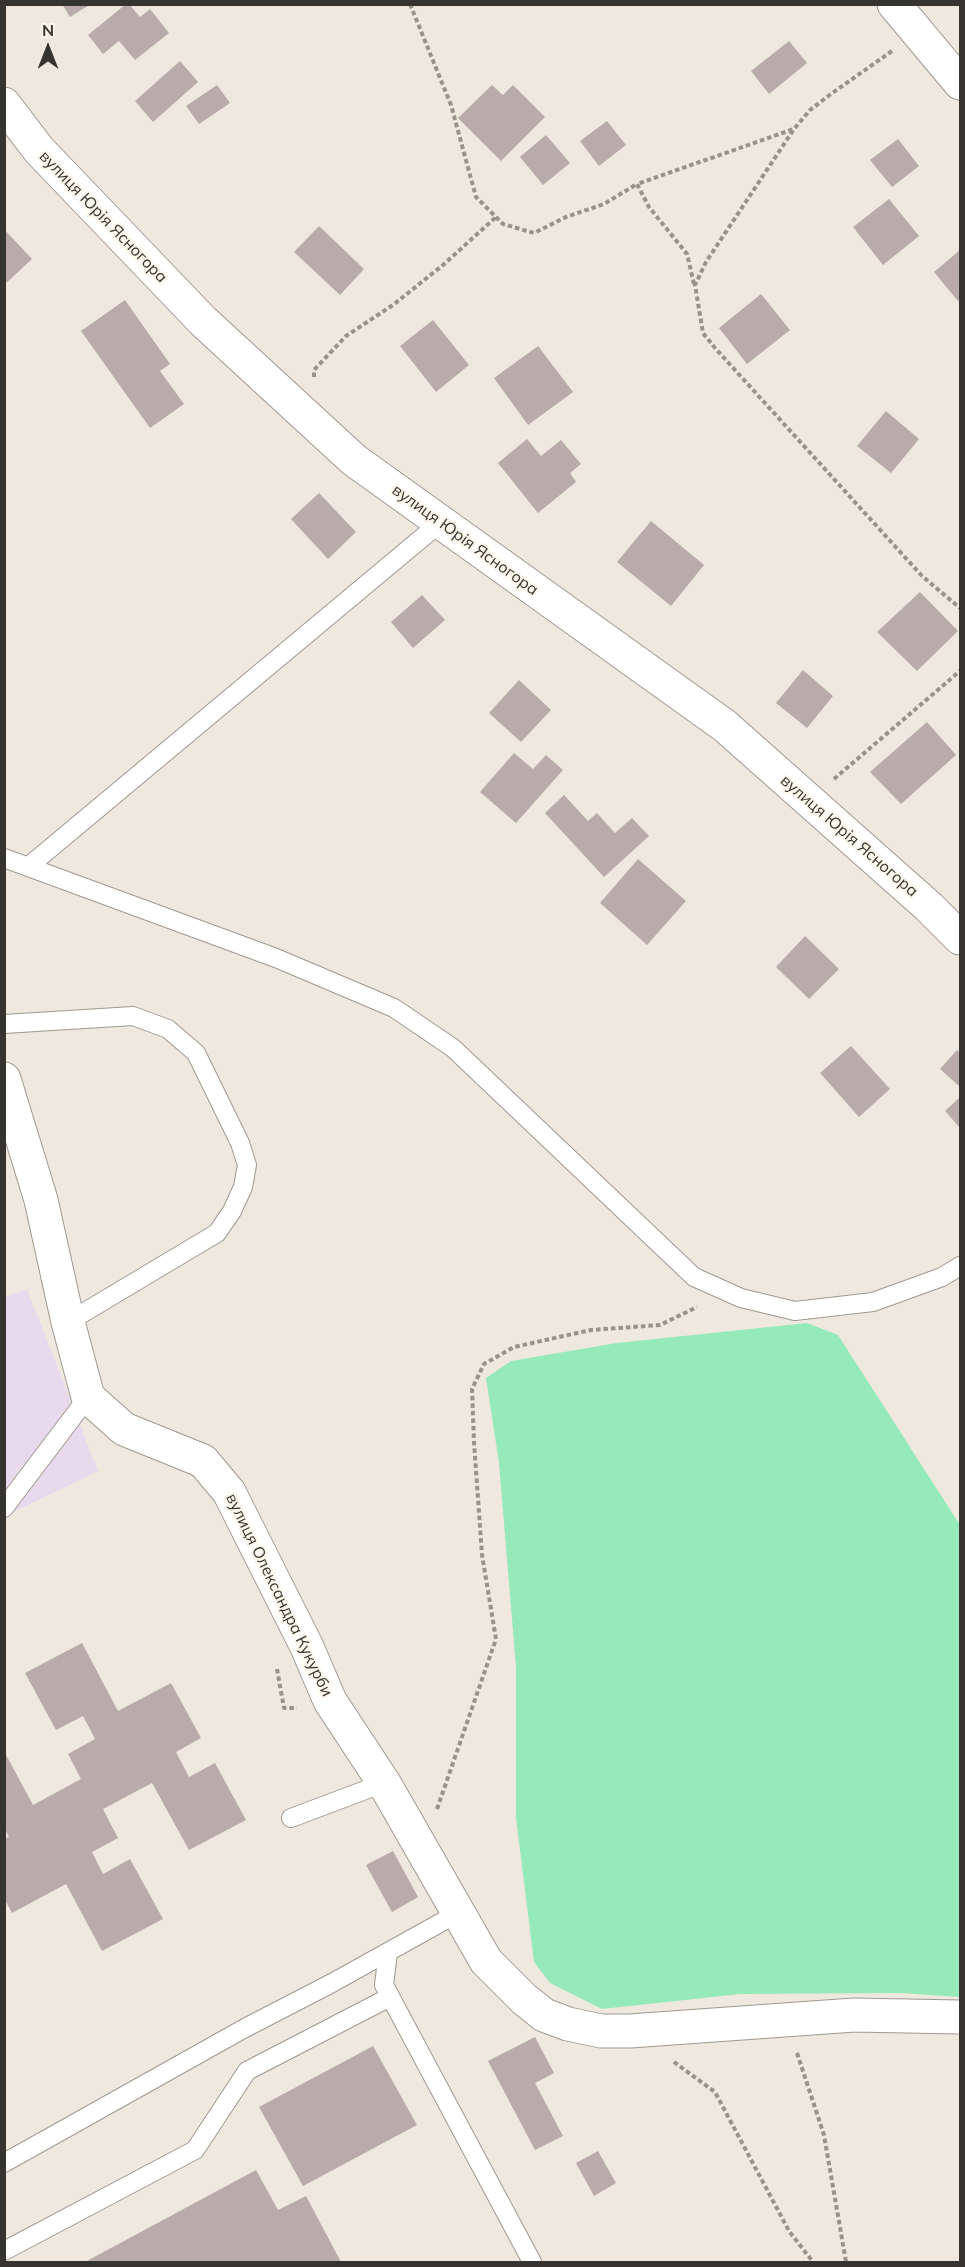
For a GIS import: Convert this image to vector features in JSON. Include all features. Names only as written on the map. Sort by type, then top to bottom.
[{"type":"street","points":[[894,4],[960,83]]},
{"type":"street","name":"вулиця Юрія Ясногора","points":[[4,104],[39,150],[203,321],[354,460],[725,726],[929,907],[960,938]]},
{"type":"street","points":[[4,1079],[40,1200],[68,1323],[88,1397]]},
{"type":"street","name":"вулиця Олександра Кукурби","points":[[88,1397],[124,1429],[203,1461],[229,1492],[307,1647],[330,1701],[384,1783],[486,1961],[524,1999],[544,2015],[568,2024],[601,2031],[630,2031],[854,2015],[960,2017]]},
{"type":"lane","points":[[28,866],[441,522]]},
{"type":"lane","points":[[4,858],[276,958],[394,1008],[453,1048],[694,1277],[741,1298],[795,1311],[873,1302],[942,1277],[960,1266]]},
{"type":"lane","points":[[4,1024],[133,1016],[168,1029],[196,1053],[240,1143],[247,1165],[243,1187],[232,1211],[217,1233],[68,1323]]},
{"type":"lane","points":[[4,1508],[88,1397]]},
{"type":"lane","points":[[291,1818],[384,1783]]},
{"type":"lane","points":[[4,2163],[245,2028],[458,1913]]},
{"type":"lane","points":[[388,1952],[384,1985],[532,2262]]},
{"type":"lane","points":[[4,2251],[195,2150],[247,2072],[390,1997]]},
{"type":"path","points":[[410,4],[451,105],[476,196],[503,224],[534,232],[566,217],[604,204],[637,184],[794,129]]},
{"type":"path","points":[[695,285],[706,262],[794,129],[810,110],[918,32]]},
{"type":"path","points":[[637,184],[649,207],[687,254],[703,333],[714,348],[922,576],[960,608]]},
{"type":"path","points":[[310,420],[314,370],[345,336],[393,305],[496,217]]},
{"type":"path","points":[[808,801],[960,671]]},
{"type":"path","points":[[423,1851],[496,1639],[482,1555],[473,1432],[472,1389],[484,1364],[514,1347],[536,1342],[591,1330],[660,1325],[727,1292]]},
{"type":"path","points":[[276,1667],[284,1708],[306,1707],[330,1701]]},
{"type":"path","points":[[786,2020],[824,2135],[846,2262]]},
{"type":"path","points":[[630,2031],[714,2092],[789,2231],[813,2262]]},
{"type":"shaded area","points":[[27,1289],[98,1471],[5,1516],[5,1297]]},
{"type":"green space","points":[[807,1323],[838,1335],[960,1525],[960,1997],[900,1993],[740,1994],[602,2009],[550,1983],[534,1962],[516,1818],[516,1667],[499,1463],[486,1378],[511,1361],[617,1343]]},
{"type":"building","points":[[62,4],[91,4],[70,17]]},
{"type":"building","points":[[126,4],[129,4],[140,17],[150,9],[169,33],[135,60],[119,41],[103,54],[88,35]]},
{"type":"building","points":[[789,41],[807,63],[769,94],[751,71]]},
{"type":"building","points":[[180,61],[198,82],[153,122],[135,101]]},
{"type":"building","points":[[217,85],[230,103],[199,124],[186,106]]},
{"type":"building","points":[[492,85],[503,95],[513,85],[545,117],[501,161],[458,118]]},
{"type":"building","points":[[607,121],[626,145],[599,166],[580,141]]},
{"type":"building","points":[[546,135],[570,163],[543,185],[520,157]]},
{"type":"building","points":[[898,139],[919,166],[892,187],[870,160]]},
{"type":"building","points":[[889,199],[919,236],[883,265],[853,227]]},
{"type":"building","points":[[319,226],[364,269],[340,295],[294,252]]},
{"type":"building","points":[[4,229],[32,259],[4,285]]},
{"type":"building","points":[[960,250],[960,299],[958,301],[934,272]]},
{"type":"building","points":[[761,294],[790,330],[747,364],[719,328]]},
{"type":"building","points":[[125,300],[170,364],[160,371],[184,404],[150,428],[81,331]]},
{"type":"building","points":[[433,320],[469,365],[436,392],[400,346]]},
{"type":"building","points":[[538,346],[573,392],[528,425],[494,378]]},
{"type":"building","points":[[886,411],[919,439],[891,473],[857,446]]},
{"type":"building","points":[[527,439],[541,456],[561,440],[581,464],[570,473],[576,482],[538,513],[498,463]]},
{"type":"building","points":[[319,493],[356,532],[328,559],[291,519]]},
{"type":"building","points":[[651,521],[704,565],[671,606],[617,562]]},
{"type":"building","points":[[920,592],[958,631],[917,671],[877,632]]},
{"type":"building","points":[[422,595],[445,620],[413,648],[391,622]]},
{"type":"building","points":[[803,670],[833,696],[807,728],[776,703]]},
{"type":"building","points":[[519,680],[551,710],[521,742],[489,713]]},
{"type":"building","points":[[927,722],[956,755],[901,804],[870,772]]},
{"type":"building","points":[[514,753],[533,769],[546,755],[563,770],[516,823],[480,792]]},
{"type":"building","points":[[564,795],[588,821],[597,813],[615,833],[632,818],[649,836],[604,877],[545,813]]},
{"type":"building","points":[[638,859],[686,901],[647,945],[600,903]]},
{"type":"building","points":[[805,936],[839,969],[809,999],[776,967]]},
{"type":"building","points":[[851,1046],[890,1089],[859,1117],[820,1073]]},
{"type":"building","points":[[957,1050],[960,1053],[959,1086],[940,1069]]},
{"type":"building","points":[[960,1097],[960,1128],[945,1111]]},
{"type":"building","points":[[82,1643],[118,1711],[171,1683],[201,1738],[176,1752],[189,1777],[215,1763],[246,1820],[189,1850],[152,1783],[103,1809],[118,1838],[92,1852],[103,1874],[130,1859],[163,1919],[102,1951],[66,1884],[12,1913],[4,1898],[4,1839],[9,1837],[4,1827],[4,1751],[33,1805],[81,1779],[68,1754],[95,1739],[83,1716],[56,1730],[25,1673]]},
{"type":"building","points":[[393,1851],[418,1897],[392,1912],[366,1865]]},
{"type":"building","points":[[535,2037],[554,2073],[535,2083],[563,2136],[535,2150],[488,2061]]},
{"type":"building","points":[[373,2046],[417,2125],[303,2186],[259,2107]]},
{"type":"building","points":[[598,2151],[616,2183],[594,2196],[576,2163]]},
{"type":"building","points":[[256,2170],[278,2210],[306,2196],[341,2262],[85,2262]]}]
